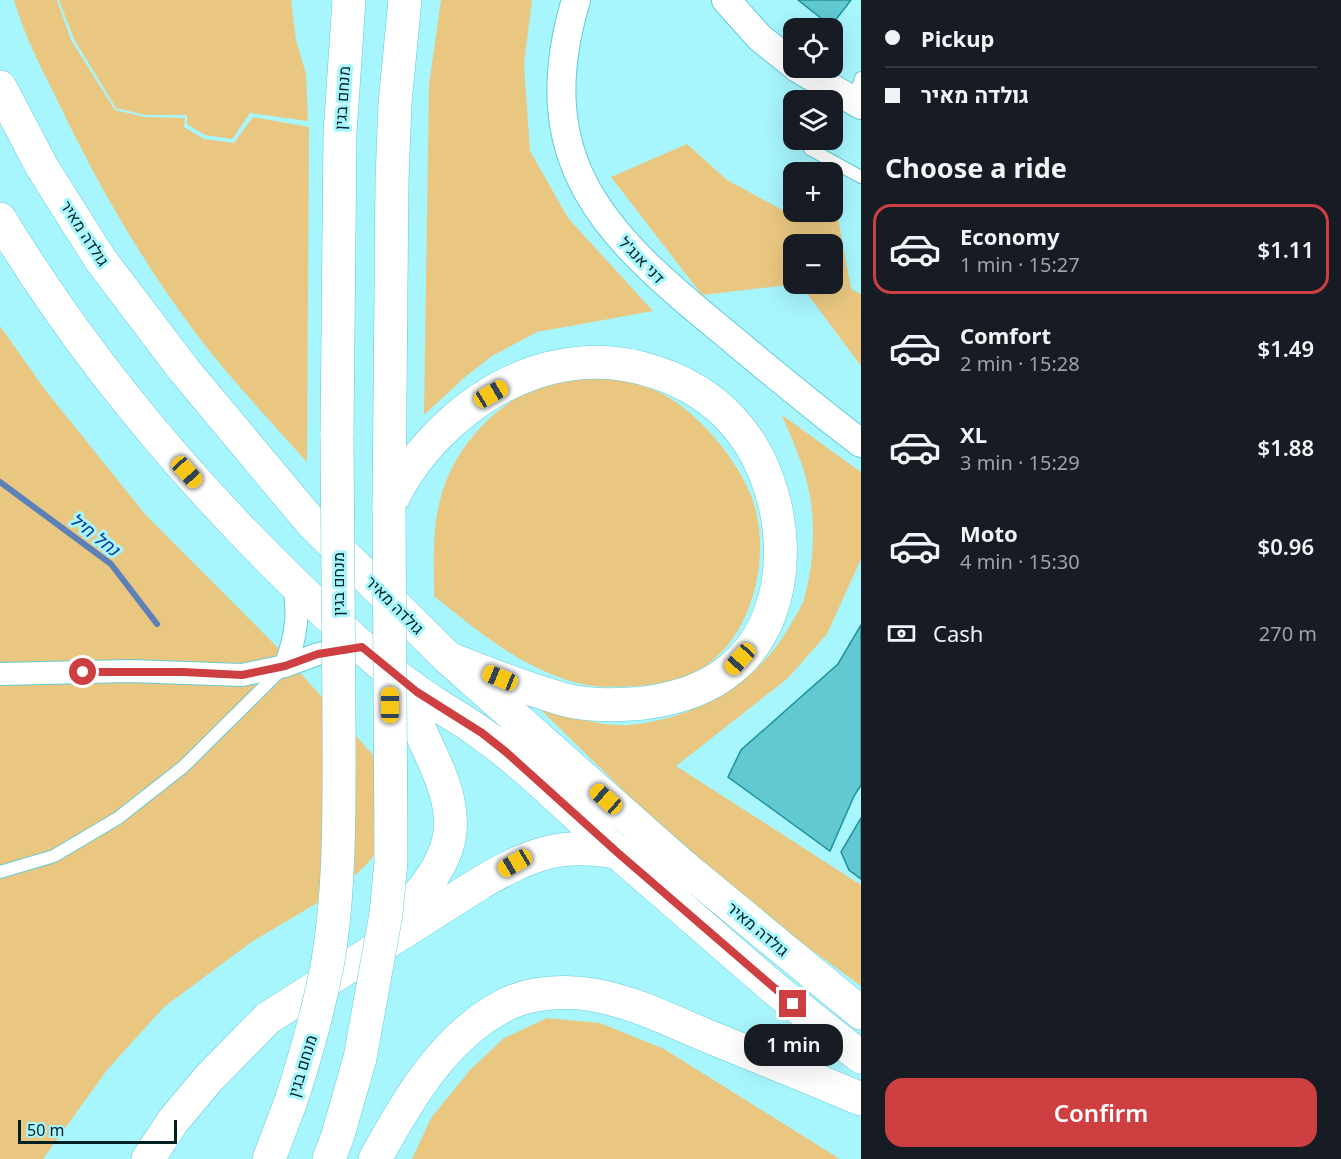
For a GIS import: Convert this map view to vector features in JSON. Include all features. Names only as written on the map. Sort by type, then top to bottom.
[{"type":"main road","name":"מנחם בגין","points":[[269,1159],[308,1051],[328,959],[333,911],[339,776],[337,435],[339,133],[349,0]]},
{"type":"main road","points":[[329,1159],[360,1058],[384,925],[391,861],[389,506],[392,180],[405,0]]},
{"type":"main road","name":"גולדה מאיר","points":[[0,87],[42,166],[100,259],[184,370],[310,521],[448,658],[684,867],[861,1013]]},
{"type":"main road","name":"גולדה מאיר","points":[[0,219],[35,277],[131,406],[227,516],[293,582],[396,676],[482,733],[506,752],[776,990],[861,1057]]},
{"type":"main road","points":[[389,506],[408,471],[427,448],[446,428],[477,402],[519,378],[554,366],[595,362],[636,365],[670,377],[703,394],[730,417],[749,441],[766,476],[778,522],[781,556],[774,602],[765,625],[749,649],[731,669],[702,686],[671,699],[625,705],[575,703],[517,685],[448,658]]},
{"type":"main road","points":[[341,971],[419,894],[444,856],[449,835],[451,815],[441,775],[396,676]]},
{"type":"main road","points":[[148,1159],[173,1121],[208,1078],[268,1018],[515,863],[548,852],[573,849],[618,853],[684,867]]},
{"type":"main road","points":[[375,1159],[413,1095],[437,1061],[466,1032],[484,1018],[507,1004],[531,995],[566,993],[594,995],[643,1009],[861,1099]]},
{"type":"street","name":"דני אנג'ל","points":[[576,0],[567,31],[561,74],[563,114],[569,147],[582,183],[605,220],[637,258],[670,289],[861,443]]},
{"type":"street","points":[[726,0],[760,38],[783,56]]},
{"type":"street","points":[[820,78],[860,96]]},
{"type":"street","points":[[285,666],[297,624],[297,602],[293,582]]},
{"type":"street","points":[[0,674],[130,671],[242,675],[285,666],[318,654],[362,647]]},
{"type":"lane","points":[[812,150],[861,177]]},
{"type":"lane","points":[[0,872],[54,856],[118,818],[183,767],[285,666]]},
{"type":"shaded area","points":[[14,0],[57,0],[71,40],[115,110],[145,117],[185,118],[184,127],[204,139],[234,143],[253,117],[309,127],[307,462],[208,349],[147,263],[110,202],[77,140],[35,55]]},
{"type":"shaded area","points":[[59,0],[291,0],[296,40],[306,74],[308,121],[250,113],[232,139],[205,135],[187,124],[187,115],[145,115],[116,108],[74,39]]},
{"type":"shaded area","points":[[441,0],[532,0],[524,64],[530,151],[568,218],[653,311],[537,332],[492,356],[465,377],[424,415],[429,85]]},
{"type":"shaded area","points":[[687,144],[727,180],[783,210],[783,222],[839,222],[841,234],[783,234],[783,286],[702,295],[611,177]]},
{"type":"shaded area","points":[[843,245],[851,289],[861,294],[861,366],[807,294],[843,294]]},
{"type":"shaded area","points":[[0,326],[46,391],[145,514],[281,651],[372,754],[387,784],[386,839],[368,863],[339,890],[250,943],[164,1007],[107,1070],[43,1159],[0,1159]]},
{"type":"shaded area","points":[[572,377],[608,377],[663,394],[701,423],[737,468],[750,493],[757,517],[760,543],[759,569],[753,596],[743,621],[729,643],[711,662],[689,675],[649,685],[621,687],[584,685],[537,668],[501,647],[434,596],[437,512],[447,478],[471,439],[504,406],[545,384]]},
{"type":"shaded area","points":[[782,415],[861,472],[861,559],[827,634],[787,679],[676,766],[861,885],[861,986],[712,877],[539,708],[583,720],[618,725],[654,721],[678,715],[724,694],[762,663],[779,643],[803,602],[811,563],[813,536],[808,487],[799,456]]},
{"type":"shaded area","points":[[547,1018],[600,1023],[664,1049],[840,1159],[412,1159],[431,1118],[470,1070],[504,1038]]},
{"type":"building","points":[[798,0],[851,0],[837,18],[821,18]]},
{"type":"building","points":[[861,625],[861,785],[830,851],[728,777],[741,750],[838,664]]},
{"type":"building","points":[[861,818],[861,879],[849,870],[841,852]]},
{"type":"waterway","name":"נחל חיל","points":[[0,482],[111,564],[157,624]]},
{"type":"route","points":[[83,672],[130,671],[242,675],[285,666],[318,654],[362,647],[417,692],[482,733],[506,752],[618,853],[793,1004]]}]
